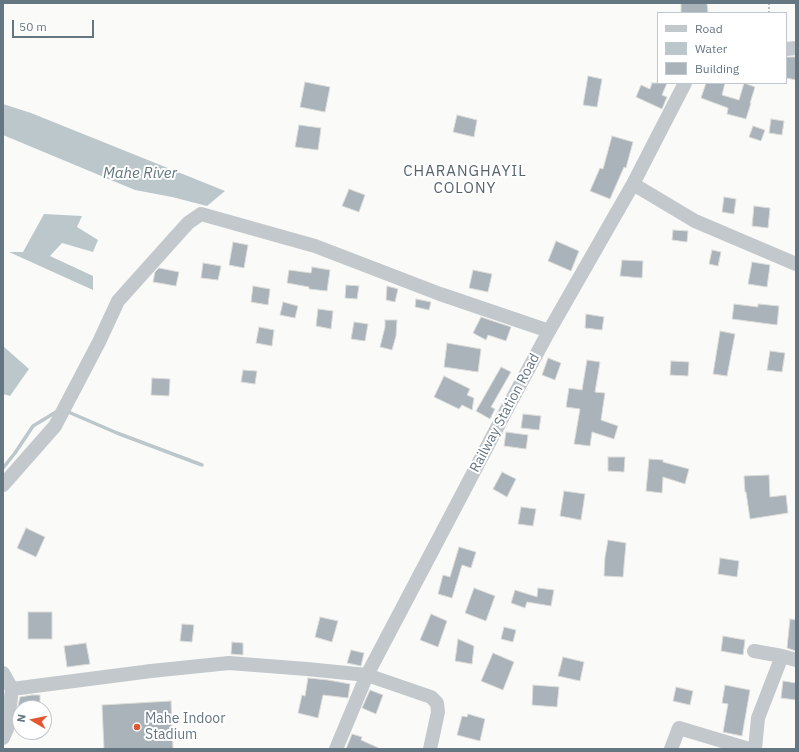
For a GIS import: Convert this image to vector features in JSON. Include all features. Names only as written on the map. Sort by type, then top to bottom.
[{"type":"street","name":"Railway Station Road","points":[[336,749],[367,675],[508,405],[633,184],[684,84]]},
{"type":"street","points":[[633,184],[695,220],[796,264]]},
{"type":"street","points":[[3,485],[55,426],[99,342],[118,301],[188,223],[201,214],[315,246],[440,294],[549,331]]},
{"type":"street","points":[[754,651],[796,660]]},
{"type":"street","points":[[755,749],[758,718],[782,656]]},
{"type":"street","points":[[12,689],[150,671],[229,663],[307,668],[367,675],[431,697],[437,703],[438,712],[430,749]]},
{"type":"street","points":[[3,673],[12,689],[7,729],[3,738]]},
{"type":"street","points":[[671,749],[679,728],[749,749]]},
{"type":"water","name":"Mahe River","points":[[3,104],[31,113],[225,191],[207,206],[135,190],[3,135]]},
{"type":"water","points":[[44,214],[82,216],[77,227],[98,240],[93,252],[62,243],[50,256],[93,276],[93,290],[9,252],[23,252]]},
{"type":"water","points":[[3,346],[29,369],[10,396],[3,394]]},
{"type":"building","points":[[681,3],[707,3],[708,12],[681,12]]},
{"type":"building","points":[[787,57],[796,57],[796,80],[787,78]]},
{"type":"building","points":[[588,76],[602,79],[597,107],[583,105]]},
{"type":"building","points":[[305,82],[330,87],[325,112],[300,107]]},
{"type":"building","points":[[652,83],[667,84],[662,95],[667,97],[662,109],[636,97],[641,85],[650,89]]},
{"type":"building","points":[[706,84],[725,84],[722,95],[739,100],[744,84],[755,87],[746,119],[727,114],[728,108],[701,98]]},
{"type":"building","points":[[457,115],[477,120],[474,137],[453,132]]},
{"type":"building","points":[[771,119],[784,121],[782,135],[769,133]]},
{"type":"building","points":[[299,125],[321,128],[318,150],[295,147]]},
{"type":"building","points":[[753,126],[765,130],[761,141],[749,137]]},
{"type":"building","points":[[612,136],[633,142],[626,168],[624,167],[610,199],[590,191],[600,168],[603,169]]},
{"type":"building","points":[[349,189],[365,195],[359,212],[342,206]]},
{"type":"building","points":[[724,197],[736,199],[734,214],[722,212]]},
{"type":"building","points":[[754,206],[770,208],[768,228],[752,226]]},
{"type":"building","points":[[673,230],[688,231],[687,242],[672,240]]},
{"type":"building","points":[[556,241],[579,251],[571,271],[548,261]]},
{"type":"building","points":[[233,242],[248,245],[244,268],[229,265]]},
{"type":"building","points":[[712,250],[721,252],[718,266],[709,264]]},
{"type":"building","points":[[622,260],[643,261],[642,278],[620,276]]},
{"type":"building","points":[[752,262],[770,265],[767,287],[748,284]]},
{"type":"building","points":[[203,263],[221,266],[218,280],[201,278]]},
{"type":"building","points":[[312,267],[330,270],[327,291],[309,289],[309,287],[287,283],[289,270],[311,273]]},
{"type":"building","points":[[159,268],[179,272],[176,286],[153,282],[155,272]]},
{"type":"building","points":[[473,270],[492,274],[488,292],[469,288]]},
{"type":"building","points":[[346,285],[359,286],[357,299],[345,298]]},
{"type":"building","points":[[253,286],[270,289],[268,305],[251,302]]},
{"type":"building","points":[[387,286],[398,289],[395,302],[386,300]]},
{"type":"building","points":[[416,299],[431,302],[429,310],[415,307]]},
{"type":"building","points":[[283,302],[298,306],[295,318],[280,315]]},
{"type":"building","points":[[734,304],[758,307],[758,304],[779,306],[777,325],[732,319]]},
{"type":"building","points":[[318,309],[333,311],[331,329],[316,326]]},
{"type":"building","points":[[586,314],[604,317],[602,330],[585,328]]},
{"type":"building","points":[[481,317],[511,327],[506,341],[488,335],[486,340],[473,333]]},
{"type":"building","points":[[385,320],[397,320],[396,336],[392,350],[380,347],[385,327]]},
{"type":"building","points":[[354,322],[368,324],[365,341],[351,339]]},
{"type":"building","points":[[259,327],[274,330],[272,346],[256,343]]},
{"type":"building","points":[[720,331],[735,334],[727,376],[713,374]]},
{"type":"building","points":[[447,343],[481,349],[478,372],[444,367]]},
{"type":"building","points":[[770,351],[785,353],[782,372],[767,370]]},
{"type":"building","points":[[548,358],[561,363],[555,380],[542,375]]},
{"type":"building","points":[[587,360],[600,362],[595,392],[605,393],[601,420],[618,426],[614,439],[592,432],[590,446],[574,444],[580,409],[566,407],[569,388],[582,390]]},
{"type":"building","points":[[671,361],[689,362],[688,376],[670,375]]},
{"type":"building","points":[[501,367],[511,372],[491,407],[495,409],[490,419],[476,411]]},
{"type":"building","points":[[243,370],[257,371],[255,384],[241,382]]},
{"type":"building","points":[[444,376],[470,389],[467,395],[474,398],[472,410],[462,405],[459,409],[434,397]]},
{"type":"building","points":[[152,378],[170,379],[169,396],[151,395]]},
{"type":"building","points":[[523,414],[541,416],[539,430],[521,428]]},
{"type":"building","points":[[506,432],[528,435],[526,449],[504,446]]},
{"type":"building","points":[[608,457],[625,457],[624,472],[608,471]]},
{"type":"building","points":[[649,459],[663,460],[663,462],[689,469],[685,484],[663,477],[662,493],[646,491]]},
{"type":"building","points":[[502,472],[516,479],[507,497],[493,489]]},
{"type":"building","points":[[769,475],[770,497],[786,495],[788,513],[750,519],[745,492],[744,476]]},
{"type":"building","points":[[564,491],[585,494],[581,520],[560,516]]},
{"type":"building","points":[[521,507],[536,509],[533,526],[518,524]]},
{"type":"building","points":[[26,528],[45,537],[36,557],[17,548]]},
{"type":"building","points":[[608,540],[626,543],[623,577],[604,576]]},
{"type":"building","points":[[459,547],[476,552],[471,568],[462,565],[452,598],[438,594],[443,575],[450,577]]},
{"type":"building","points":[[720,558],[739,561],[737,577],[718,574]]},
{"type":"building","points":[[474,588],[495,596],[486,621],[465,613]]},
{"type":"building","points":[[538,588],[554,590],[551,606],[527,602],[525,608],[511,603],[515,590],[537,597]]},
{"type":"building","points":[[28,612],[52,612],[52,639],[28,639]]},
{"type":"building","points":[[431,614],[447,621],[438,647],[420,640]]},
{"type":"building","points":[[320,617],[338,621],[332,642],[315,637]]},
{"type":"building","points":[[790,619],[796,620],[796,651],[787,648]]},
{"type":"building","points":[[182,624],[194,625],[192,642],[180,641]]},
{"type":"building","points":[[504,627],[516,630],[513,642],[501,639]]},
{"type":"building","points":[[723,636],[745,640],[743,655],[721,651]]},
{"type":"building","points":[[458,639],[474,646],[472,664],[455,661]]},
{"type":"building","points":[[232,642],[243,643],[243,655],[231,654]]},
{"type":"building","points":[[86,643],[90,664],[67,667],[64,646]]},
{"type":"building","points":[[351,650],[364,653],[361,666],[347,663]]},
{"type":"building","points":[[493,653],[514,662],[503,690],[481,681]]},
{"type":"building","points":[[563,657],[584,662],[580,681],[558,676]]},
{"type":"building","points":[[308,678],[350,684],[348,698],[323,695],[318,718],[298,713],[302,695],[305,696]]},
{"type":"building","points":[[783,681],[796,683],[796,700],[781,698]]},
{"type":"building","points":[[533,685],[559,687],[557,707],[532,705]]},
{"type":"building","points":[[725,685],[750,690],[742,736],[723,732],[728,704],[722,703]]},
{"type":"building","points":[[676,687],[693,691],[690,705],[673,701]]},
{"type":"building","points":[[370,690],[383,695],[376,714],[362,708]]},
{"type":"building","points":[[40,695],[40,700],[19,700],[20,697]]},
{"type":"building","name":"Mahe Indoor Stadium","points":[[171,701],[173,749],[104,749],[102,705]]},
{"type":"building","points":[[468,714],[485,719],[480,741],[457,735],[462,716],[467,717]]},
{"type":"building","points":[[352,734],[362,737],[361,740],[381,749],[346,749]]},
{"type":"waterway","points":[[66,411],[117,433],[202,465]]},
{"type":"waterway","points":[[3,468],[33,426],[56,412]]},
{"type":"place","name":"Mahe Indoor Stadium","points":[[137,727]]},
{"type":"district","name":"CHARANGHAYIL COLONY","points":[[465,180]]}]
